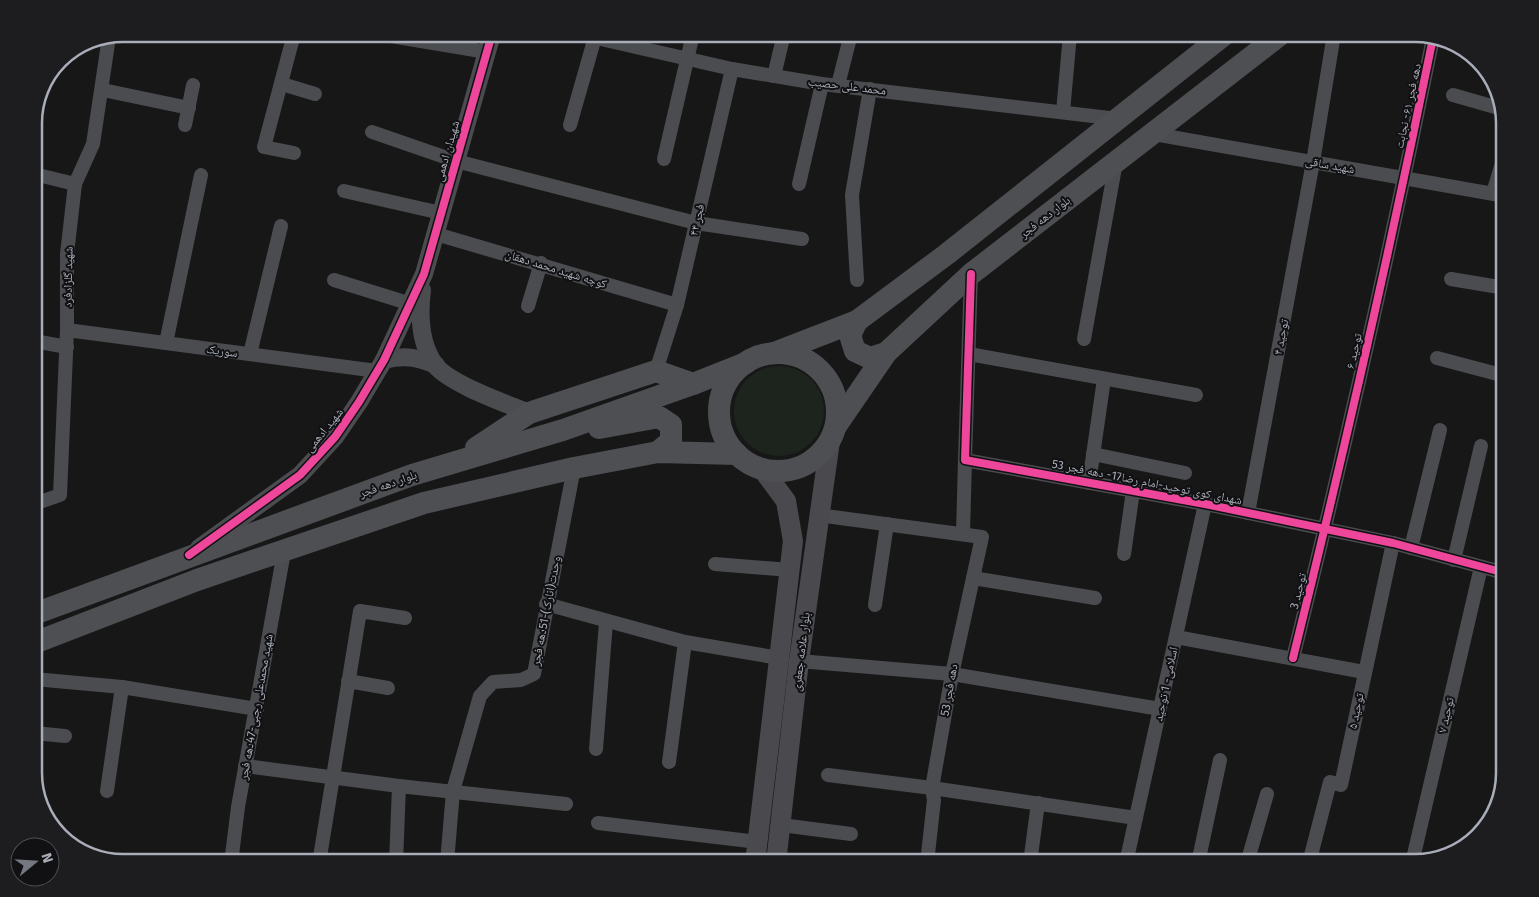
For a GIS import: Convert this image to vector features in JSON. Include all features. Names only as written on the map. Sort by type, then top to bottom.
[{"type":"main road","points":[[774,353],[790,354],[818,368],[828,380],[835,395],[837,411],[833,434],[821,454],[808,464],[786,471],[763,470],[749,464],[736,454],[727,442],[719,414],[720,399],[734,372],[759,356],[774,353],[857,321],[947,254],[1215,42]]},
{"type":"main road","name":"بلوار دهه فجر","points":[[833,434],[886,353],[971,274],[1271,42]]},
{"type":"main road","points":[[857,321],[850,335],[856,351],[870,358],[886,353]]},
{"type":"main road","name":"بلوار دهه فجر","points":[[43,611],[189,555],[412,475],[563,430],[746,363]]},
{"type":"main road","points":[[458,461],[529,413],[656,370],[692,384]]},
{"type":"main road","points":[[563,430],[612,427],[658,416],[671,425],[671,441],[658,452]]},
{"type":"main road","name":"بلوار علامه جعفری","points":[[777,854],[818,515],[833,434]]},
{"type":"main road","points":[[43,640],[196,580],[284,552],[424,503],[574,468],[658,452],[736,454]]},
{"type":"main road","name":"بلوار علامه جعفری","points":[[756,854],[794,540],[786,501],[763,470]]},
{"type":"main road","points":[[759,832],[781,825]]},
{"type":"street","points":[[292,42],[264,146],[294,153]]},
{"type":"street","points":[[428,42],[487,52]]},
{"type":"street","name":"شهیدان ادهمی","points":[[424,274],[490,42]]},
{"type":"street","points":[[570,125],[594,42]]},
{"type":"street","name":"محمد علی حصیب","points":[[633,42],[732,69],[822,84],[1118,119]]},
{"type":"street","points":[[664,159],[692,42]]},
{"type":"street","points":[[774,76],[782,42]]},
{"type":"street","points":[[838,86],[849,42]]},
{"type":"street","points":[[1063,112],[1069,42]]},
{"type":"street","name":"توحید ۴","points":[[1248,513],[1314,162],[1333,42]]},
{"type":"street","name":"شهید گلزادفرد","points":[[43,501],[60,495],[67,330],[67,254],[75,184],[93,144],[109,44]]},
{"type":"street","name":"دهه فجر ۶۱- نجابت","points":[[1404,178],[1432,44]]},
{"type":"street","name":"فجر ۴۴","points":[[656,370],[677,305],[732,69]]},
{"type":"street","points":[[282,84],[315,94]]},
{"type":"street","points":[[800,184],[822,84]]},
{"type":"street","points":[[185,125],[193,85]]},
{"type":"street","points":[[857,280],[852,195],[870,89]]},
{"type":"street","points":[[103,90],[189,108]]},
{"type":"street","points":[[1453,96],[1495,107]]},
{"type":"street","points":[[372,132],[456,161],[696,222],[802,239]]},
{"type":"street","name":"شهید ساقی","points":[[1154,134],[1496,193]]},
{"type":"street","points":[[1084,339],[1116,162]]},
{"type":"street","points":[[166,343],[201,175]]},
{"type":"street","points":[[43,176],[75,184]]},
{"type":"street","name":"توحید ۶","points":[[1325,530],[1404,178]]},
{"type":"street","points":[[344,191],[441,213]]},
{"type":"street","points":[[250,354],[281,226]]},
{"type":"street","name":"کوچه شهید محمد دهقان","points":[[436,234],[541,263],[677,305]]},
{"type":"street","points":[[528,306],[541,263]]},
{"type":"street","points":[[424,274],[420,305],[423,336],[436,365]]},
{"type":"street","name":"شهید ادهمی","points":[[189,555],[300,475],[335,437],[359,402],[380,366],[424,274]]},
{"type":"street","points":[[818,515],[963,533],[971,274]]},
{"type":"street","points":[[1451,279],[1496,286]]},
{"type":"street","points":[[334,280],[411,304]]},
{"type":"street","name":"سوریک","points":[[67,330],[250,354],[380,366]]},
{"type":"street","points":[[43,343],[66,347]]},
{"type":"street","points":[[969,354],[1196,395]]},
{"type":"street","points":[[380,366],[401,356],[419,358],[436,365],[462,384],[529,413]]},
{"type":"street","points":[[1437,358],[1496,374]]},
{"type":"street","points":[[1089,483],[1104,379]]},
{"type":"street","points":[[1411,548],[1440,430]]},
{"type":"street","points":[[1454,560],[1481,446]]},
{"type":"street","points":[[1093,454],[1185,473]]},
{"type":"street","name":"شهدای کوی توحید-امام رضا17- دهه فجر 53","points":[[965,460],[1205,504],[1393,543],[1496,571]]},
{"type":"street","name":"وحدت(انارک)-51دهه فجر","points":[[449,854],[453,791],[480,696],[493,682],[521,680],[534,674],[538,663],[546,604],[574,468]]},
{"type":"street","points":[[1124,554],[1133,491]]},
{"type":"street","name":"اسلامی- 1 توحید","points":[[1128,854],[1205,504]]},
{"type":"street","points":[[875,605],[887,524]]},
{"type":"street","name":"توحید 3","points":[[1293,658],[1325,530]]},
{"type":"street","name":"دهه فجر 53","points":[[928,854],[934,800],[932,788],[952,674],[982,537],[963,533]]},
{"type":"street","name":"توحید ۵","points":[[1311,854],[1330,782],[1340,785],[1393,543]]},
{"type":"street","name":"شهید محمدعلی رجبی-47دهه فجر","points":[[232,854],[245,766],[284,552]]},
{"type":"street","points":[[715,564],[790,570]]},
{"type":"street","name":"توحید ۷","points":[[1414,854],[1481,567]]},
{"type":"street","points":[[973,578],[1095,598]]},
{"type":"street","points":[[546,604],[606,622],[685,642],[779,658]]},
{"type":"street","points":[[320,854],[360,611],[405,618]]},
{"type":"street","points":[[596,750],[606,622]]},
{"type":"street","points":[[1176,637],[1364,672]]},
{"type":"street","points":[[670,762],[685,642]]},
{"type":"street","points":[[799,661],[952,674],[1160,709]]},
{"type":"street","points":[[43,680],[122,687],[256,709]]},
{"type":"street","points":[[348,681],[388,688]]},
{"type":"street","points":[[108,791],[122,687]]},
{"type":"street","points":[[43,734],[65,736]]},
{"type":"street","points":[[1200,854],[1220,760]]},
{"type":"street","points":[[245,766],[399,786],[566,804]]},
{"type":"street","points":[[828,776],[932,788],[1136,818]]},
{"type":"street","points":[[396,854],[399,786]]},
{"type":"street","points":[[1250,854],[1267,794]]},
{"type":"street","points":[[1031,854],[1038,803]]},
{"type":"street","points":[[598,823],[759,832]]},
{"type":"street","points":[[781,825],[851,834]]},
{"type":"shaded area","points":[[779,366],[796,369],[811,379],[821,394],[824,411],[821,428],[811,443],[796,453],[779,456],[762,453],[747,443],[737,428],[734,411],[737,394],[747,379],[762,369]]},
{"type":"cycle path","points":[[189,555],[300,475],[335,437],[384,360],[424,274],[490,42]]},
{"type":"cycle path","points":[[1293,658],[1366,349],[1401,194],[1432,44]]},
{"type":"cycle path","points":[[971,274],[965,460],[1205,504],[1393,543],[1496,571]]}]
